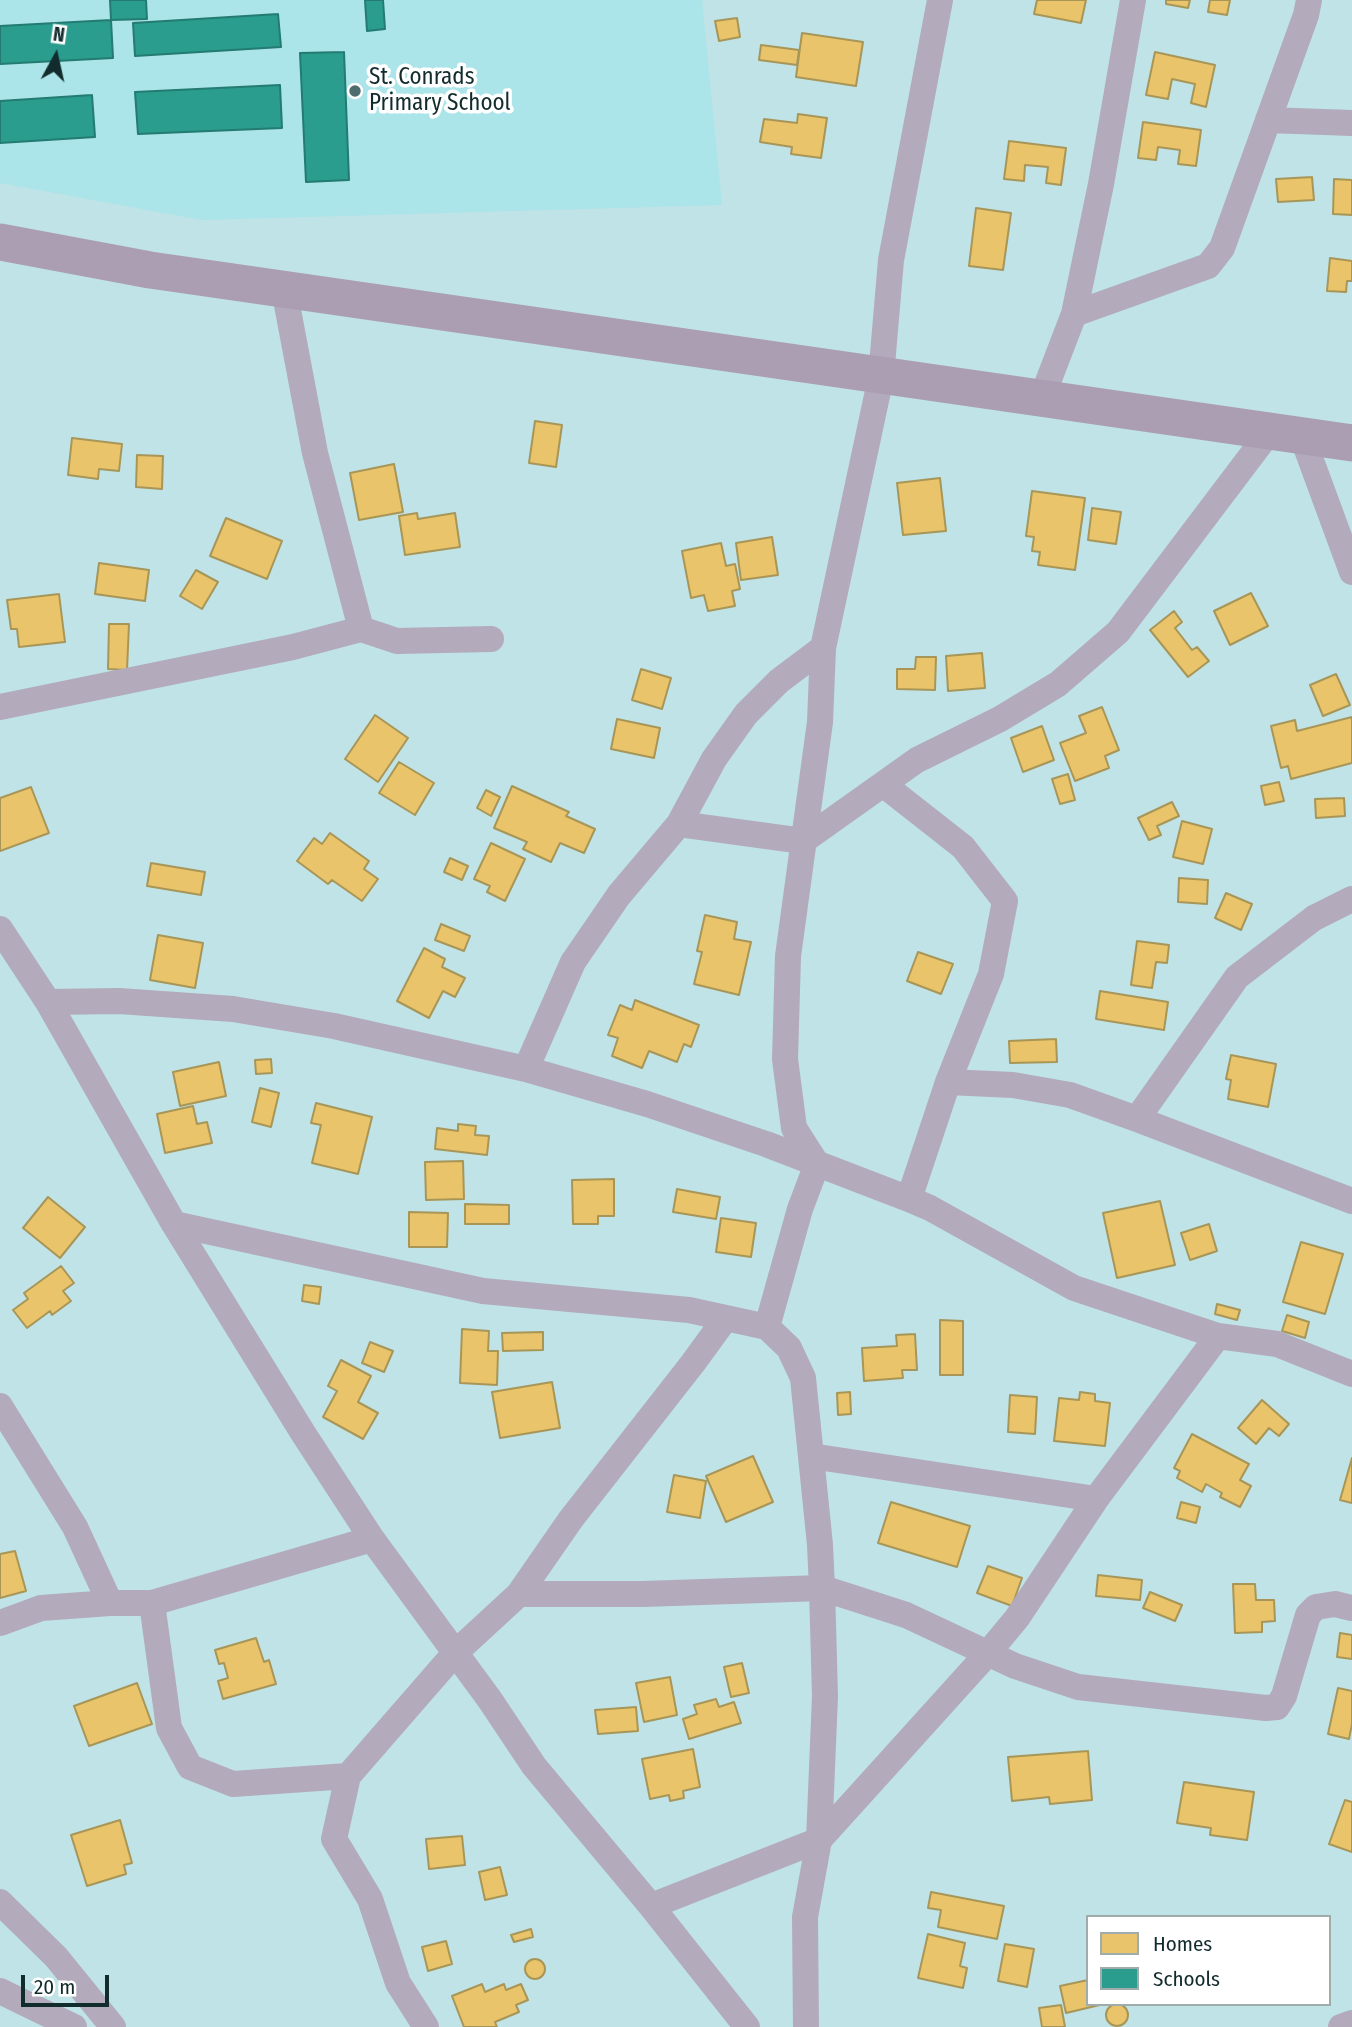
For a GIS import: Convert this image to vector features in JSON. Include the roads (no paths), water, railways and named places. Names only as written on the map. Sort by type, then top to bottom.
[{"type":"main road","points":[[0,242],[150,270],[1352,443]]},
{"type":"street","points":[[817,1164],[794,1128],[785,1059],[788,956],[820,722],[823,648],[881,377],[891,260],[940,0]]},
{"type":"street","points":[[1041,400],[1074,314],[1101,184],[1133,0]]},
{"type":"street","points":[[1074,314],[1208,265],[1222,248],[1310,0]]},
{"type":"street","points":[[1308,123],[1352,103]]},
{"type":"street","points":[[1268,120],[1352,123]]},
{"type":"street","points":[[284,289],[315,453],[361,629]]},
{"type":"street","points":[[679,824],[803,841],[917,760],[1000,719],[1058,684],[1118,632],[1286,434],[1352,572]]},
{"type":"street","points":[[0,707],[293,647],[361,629],[397,641],[491,639]]},
{"type":"street","points":[[526,1069],[573,962],[619,895],[679,824],[714,759],[746,714],[779,681],[823,648]]},
{"type":"street","points":[[884,785],[963,847],[1005,901],[991,974],[948,1082],[909,1199]]},
{"type":"street","points":[[1137,1119],[1237,977],[1314,918],[1352,899]]},
{"type":"street","points":[[0,929],[48,1002],[174,1224],[372,1539],[534,1766],[651,1906],[747,2027]]},
{"type":"street","points":[[48,1002],[119,1001],[233,1009],[334,1026],[526,1069],[647,1104],[909,1199],[1074,1288],[1218,1336],[1277,1345],[1352,1374]]},
{"type":"street","points":[[948,1082],[1013,1085],[1069,1096],[1352,1201]]},
{"type":"street","points":[[766,1327],[800,1209],[817,1164]]},
{"type":"street","points":[[174,1224],[483,1291],[689,1310],[766,1327],[789,1348],[803,1378],[822,1587],[825,1696],[819,1840],[805,1917],[806,2027]]},
{"type":"street","points":[[426,2027],[398,1983],[370,1899],[334,1839],[348,1776],[455,1653],[519,1594],[571,1519],[725,1319]]},
{"type":"street","points":[[651,1906],[819,1840],[1017,1618],[1096,1499],[1218,1336]]},
{"type":"street","points":[[0,1406],[75,1527],[110,1603]]},
{"type":"street","points":[[811,1456],[1096,1499]]},
{"type":"street","points":[[0,1623],[41,1608],[110,1603],[152,1604],[372,1539]]},
{"type":"street","points":[[519,1594],[643,1594],[822,1587],[906,1615],[1015,1666],[1078,1687],[1266,1708],[1277,1707],[1284,1696],[1308,1615],[1316,1607],[1335,1604],[1352,1608]]},
{"type":"street","points":[[152,1604],[169,1728],[190,1766],[233,1784],[348,1776]]},
{"type":"street","points":[[0,1902],[56,1957],[113,2027]]},
{"type":"street","points":[[0,1991],[74,2027]]},
{"type":"street","points":[[1341,2027],[1352,2023]]},
{"type":"place","name":"St. Conrads Primary School","points":[[355,91]]}]
